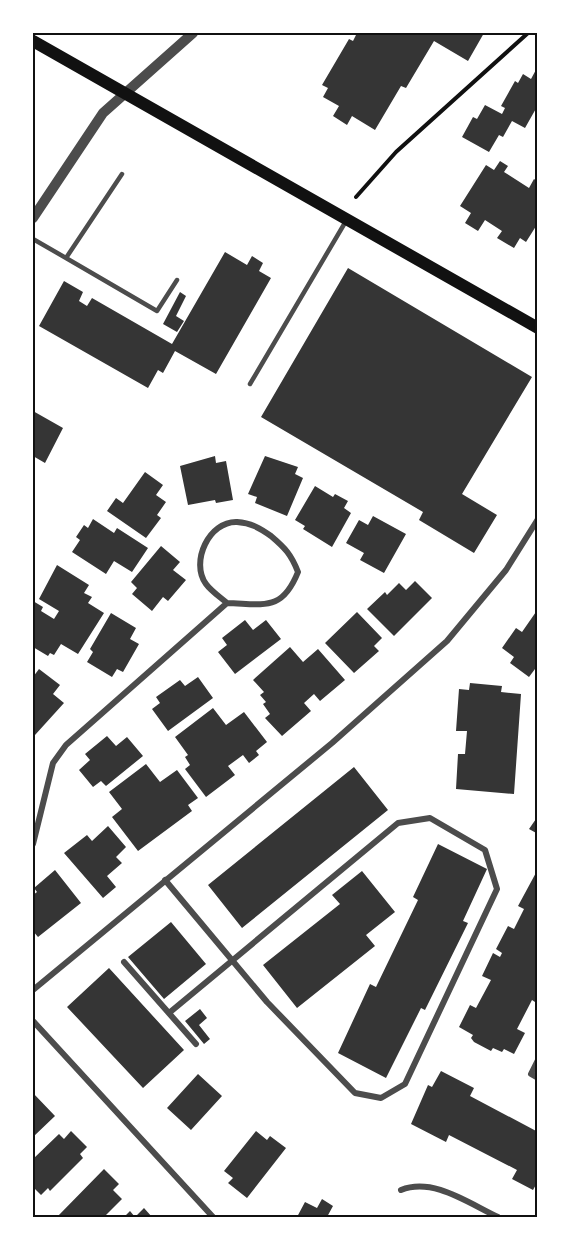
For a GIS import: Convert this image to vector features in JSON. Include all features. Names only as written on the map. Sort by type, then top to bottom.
[{"type":"main road","points":[[33,41],[538,328]]},
{"type":"street","points":[[33,218],[103,113],[193,33]]},
{"type":"street","points":[[33,990],[332,743],[447,641],[506,570],[538,519]]},
{"type":"street","points":[[33,844],[53,763],[66,745],[227,603],[266,604],[284,598],[291,589],[298,572],[291,552],[257,526],[235,522],[217,529],[203,546],[199,563],[206,584],[227,603]]},
{"type":"street","points":[[165,880],[231,960],[355,1093],[381,1098],[405,1084],[497,889],[485,850],[430,818],[398,823],[231,960],[169,1013]]},
{"type":"street","points":[[124,962],[196,1044]]},
{"type":"street","points":[[33,1021],[213,1217]]},
{"type":"street","points":[[538,1060],[531,1074],[538,1078]]},
{"type":"street","points":[[401,1190],[415,1184],[438,1189],[498,1217]]},
{"type":"lane","points":[[66,258],[122,174]]},
{"type":"lane","points":[[250,384],[348,219]]},
{"type":"lane","points":[[33,239],[157,311],[177,280]]},
{"type":"path","points":[[356,197],[396,152],[528,33]]},
{"type":"building","points":[[357,33],[484,33],[468,61],[434,41],[406,88],[401,86],[375,130],[352,116],[347,125],[333,116],[339,106],[323,97],[328,88],[322,85],[349,39],[353,41]]},
{"type":"building","points":[[538,66],[538,105],[525,128],[512,121],[503,137],[499,135],[489,152],[462,137],[473,117],[477,119],[485,105],[502,114],[505,108],[501,106],[515,81],[518,83],[523,74],[531,79]]},
{"type":"building","points":[[500,161],[508,166],[504,172],[529,188],[534,179],[538,182],[538,223],[526,242],[520,238],[514,248],[497,238],[502,231],[485,220],[478,231],[465,223],[471,213],[460,206],[486,165],[494,170]]},
{"type":"building","points":[[225,252],[247,265],[252,256],[263,263],[259,271],[271,278],[216,374],[175,351],[163,373],[158,370],[148,388],[39,326],[64,281],[83,292],[79,301],[87,306],[92,298],[172,344]]},
{"type":"building","points":[[348,268],[532,377],[462,494],[497,515],[474,553],[419,520],[423,512],[261,417]]},
{"type":"building","points":[[180,292],[186,296],[176,316],[184,321],[177,332],[163,324]]},
{"type":"building","points":[[33,411],[63,428],[45,463],[33,456]]},
{"type":"building","points":[[215,456],[216,463],[226,461],[233,500],[216,503],[215,500],[188,505],[180,466]]},
{"type":"building","points":[[265,456],[298,467],[295,474],[303,478],[287,516],[255,503],[257,497],[248,494]]},
{"type":"building","points":[[145,472],[163,485],[156,495],[166,502],[157,515],[161,518],[146,538],[107,511],[116,498],[123,503]]},
{"type":"building","points":[[315,486],[333,497],[335,494],[348,501],[344,508],[351,513],[332,547],[303,529],[305,526],[295,520]]},
{"type":"building","points":[[373,516],[406,534],[384,573],[360,560],[364,553],[346,543],[359,520],[368,525]]},
{"type":"building","points":[[93,519],[114,533],[117,528],[148,548],[132,572],[114,561],[106,574],[72,552],[80,540],[76,537],[84,525],[88,528]]},
{"type":"building","points":[[161,546],[180,562],[173,570],[186,580],[168,601],[163,597],[152,611],[132,594],[137,588],[131,582]]},
{"type":"building","points":[[57,565],[89,585],[84,593],[92,597],[88,603],[104,613],[78,654],[61,644],[54,655],[50,653],[48,656],[33,647],[33,601],[43,607],[41,611],[54,619],[59,611],[39,599]]},
{"type":"building","points":[[415,581],[432,598],[394,636],[367,609],[385,592],[387,595],[399,583],[406,590]]},
{"type":"building","points":[[538,609],[538,671],[535,669],[529,677],[510,663],[514,657],[502,648],[516,628],[522,632]]},
{"type":"building","points":[[357,612],[382,638],[374,646],[379,651],[354,673],[325,643]]},
{"type":"building","points":[[111,613],[136,628],[130,639],[139,644],[123,672],[117,669],[112,677],[87,662],[93,652],[90,649]]},
{"type":"building","points":[[245,620],[253,630],[266,620],[281,639],[235,674],[218,652],[227,645],[222,638]]},
{"type":"building","points":[[290,647],[303,662],[318,649],[345,680],[320,701],[314,694],[304,703],[311,711],[282,736],[265,718],[270,714],[263,704],[266,702],[260,695],[264,692],[253,680]]},
{"type":"building","points":[[39,669],[60,685],[53,694],[64,703],[35,735],[33,734],[33,677]]},
{"type":"building","points":[[198,677],[213,698],[168,731],[152,709],[160,703],[156,697],[180,680],[185,686]]},
{"type":"building","points":[[470,683],[502,686],[501,692],[521,694],[514,794],[456,789],[458,754],[465,754],[467,731],[456,731],[459,689],[469,690]]},
{"type":"building","points":[[213,708],[226,725],[244,712],[267,742],[256,751],[259,755],[249,763],[243,755],[228,766],[235,775],[206,797],[185,769],[190,765],[185,757],[188,755],[175,737]]},
{"type":"building","points":[[107,736],[116,746],[127,737],[143,756],[106,786],[101,781],[93,787],[79,770],[90,760],[85,754]]},
{"type":"building","points":[[146,764],[160,782],[177,770],[198,798],[188,805],[192,811],[138,851],[112,817],[122,809],[109,792]]},
{"type":"building","points":[[354,767],[388,810],[242,928],[208,885]]},
{"type":"building","points":[[538,816],[538,834],[529,829]]},
{"type":"building","points":[[108,826],[126,847],[116,857],[122,863],[107,876],[116,887],[103,898],[64,853],[87,835],[92,841]]},
{"type":"building","points":[[438,844],[487,869],[463,921],[468,923],[425,1010],[421,1008],[386,1078],[338,1053],[370,984],[376,987],[418,900],[413,897]]},
{"type":"building","points":[[538,869],[538,1004],[532,1000],[517,1029],[525,1033],[514,1054],[504,1049],[502,1052],[493,1048],[491,1051],[474,1042],[471,1038],[473,1035],[459,1027],[470,1005],[476,1008],[491,980],[482,976],[493,953],[500,957],[502,953],[496,949],[508,926],[514,929],[524,909],[518,906]]},
{"type":"building","points":[[55,870],[81,903],[38,937],[33,931],[33,895],[37,892],[34,888]]},
{"type":"building","points":[[362,871],[395,912],[366,935],[375,946],[297,1008],[263,965],[340,904],[332,895]]},
{"type":"building","points":[[171,922],[206,964],[164,999],[128,957]]},
{"type":"building","points":[[109,968],[184,1050],[143,1088],[67,1007]]},
{"type":"building","points":[[200,1009],[207,1018],[199,1025],[210,1039],[204,1044],[185,1021]]},
{"type":"building","points":[[441,1071],[474,1088],[470,1096],[538,1132],[538,1181],[533,1190],[512,1179],[517,1170],[449,1135],[446,1142],[411,1124],[428,1085],[432,1087]]},
{"type":"building","points":[[198,1074],[222,1096],[191,1130],[167,1108]]},
{"type":"building","points":[[33,1093],[55,1116],[33,1137]]},
{"type":"building","points":[[71,1131],[87,1147],[80,1154],[83,1158],[50,1191],[48,1188],[41,1195],[33,1187],[33,1159],[59,1134],[64,1139]]},
{"type":"building","points":[[256,1131],[267,1140],[270,1136],[286,1148],[247,1198],[228,1183],[233,1178],[224,1171]]},
{"type":"building","points":[[104,1169],[119,1184],[113,1190],[122,1199],[104,1217],[57,1217]]},
{"type":"building","points":[[322,1199],[333,1206],[327,1217],[297,1217],[305,1202],[317,1208]]},
{"type":"building","points":[[144,1208],[152,1217],[135,1217]]},
{"type":"building","points":[[130,1211],[135,1217],[124,1217]]}]
